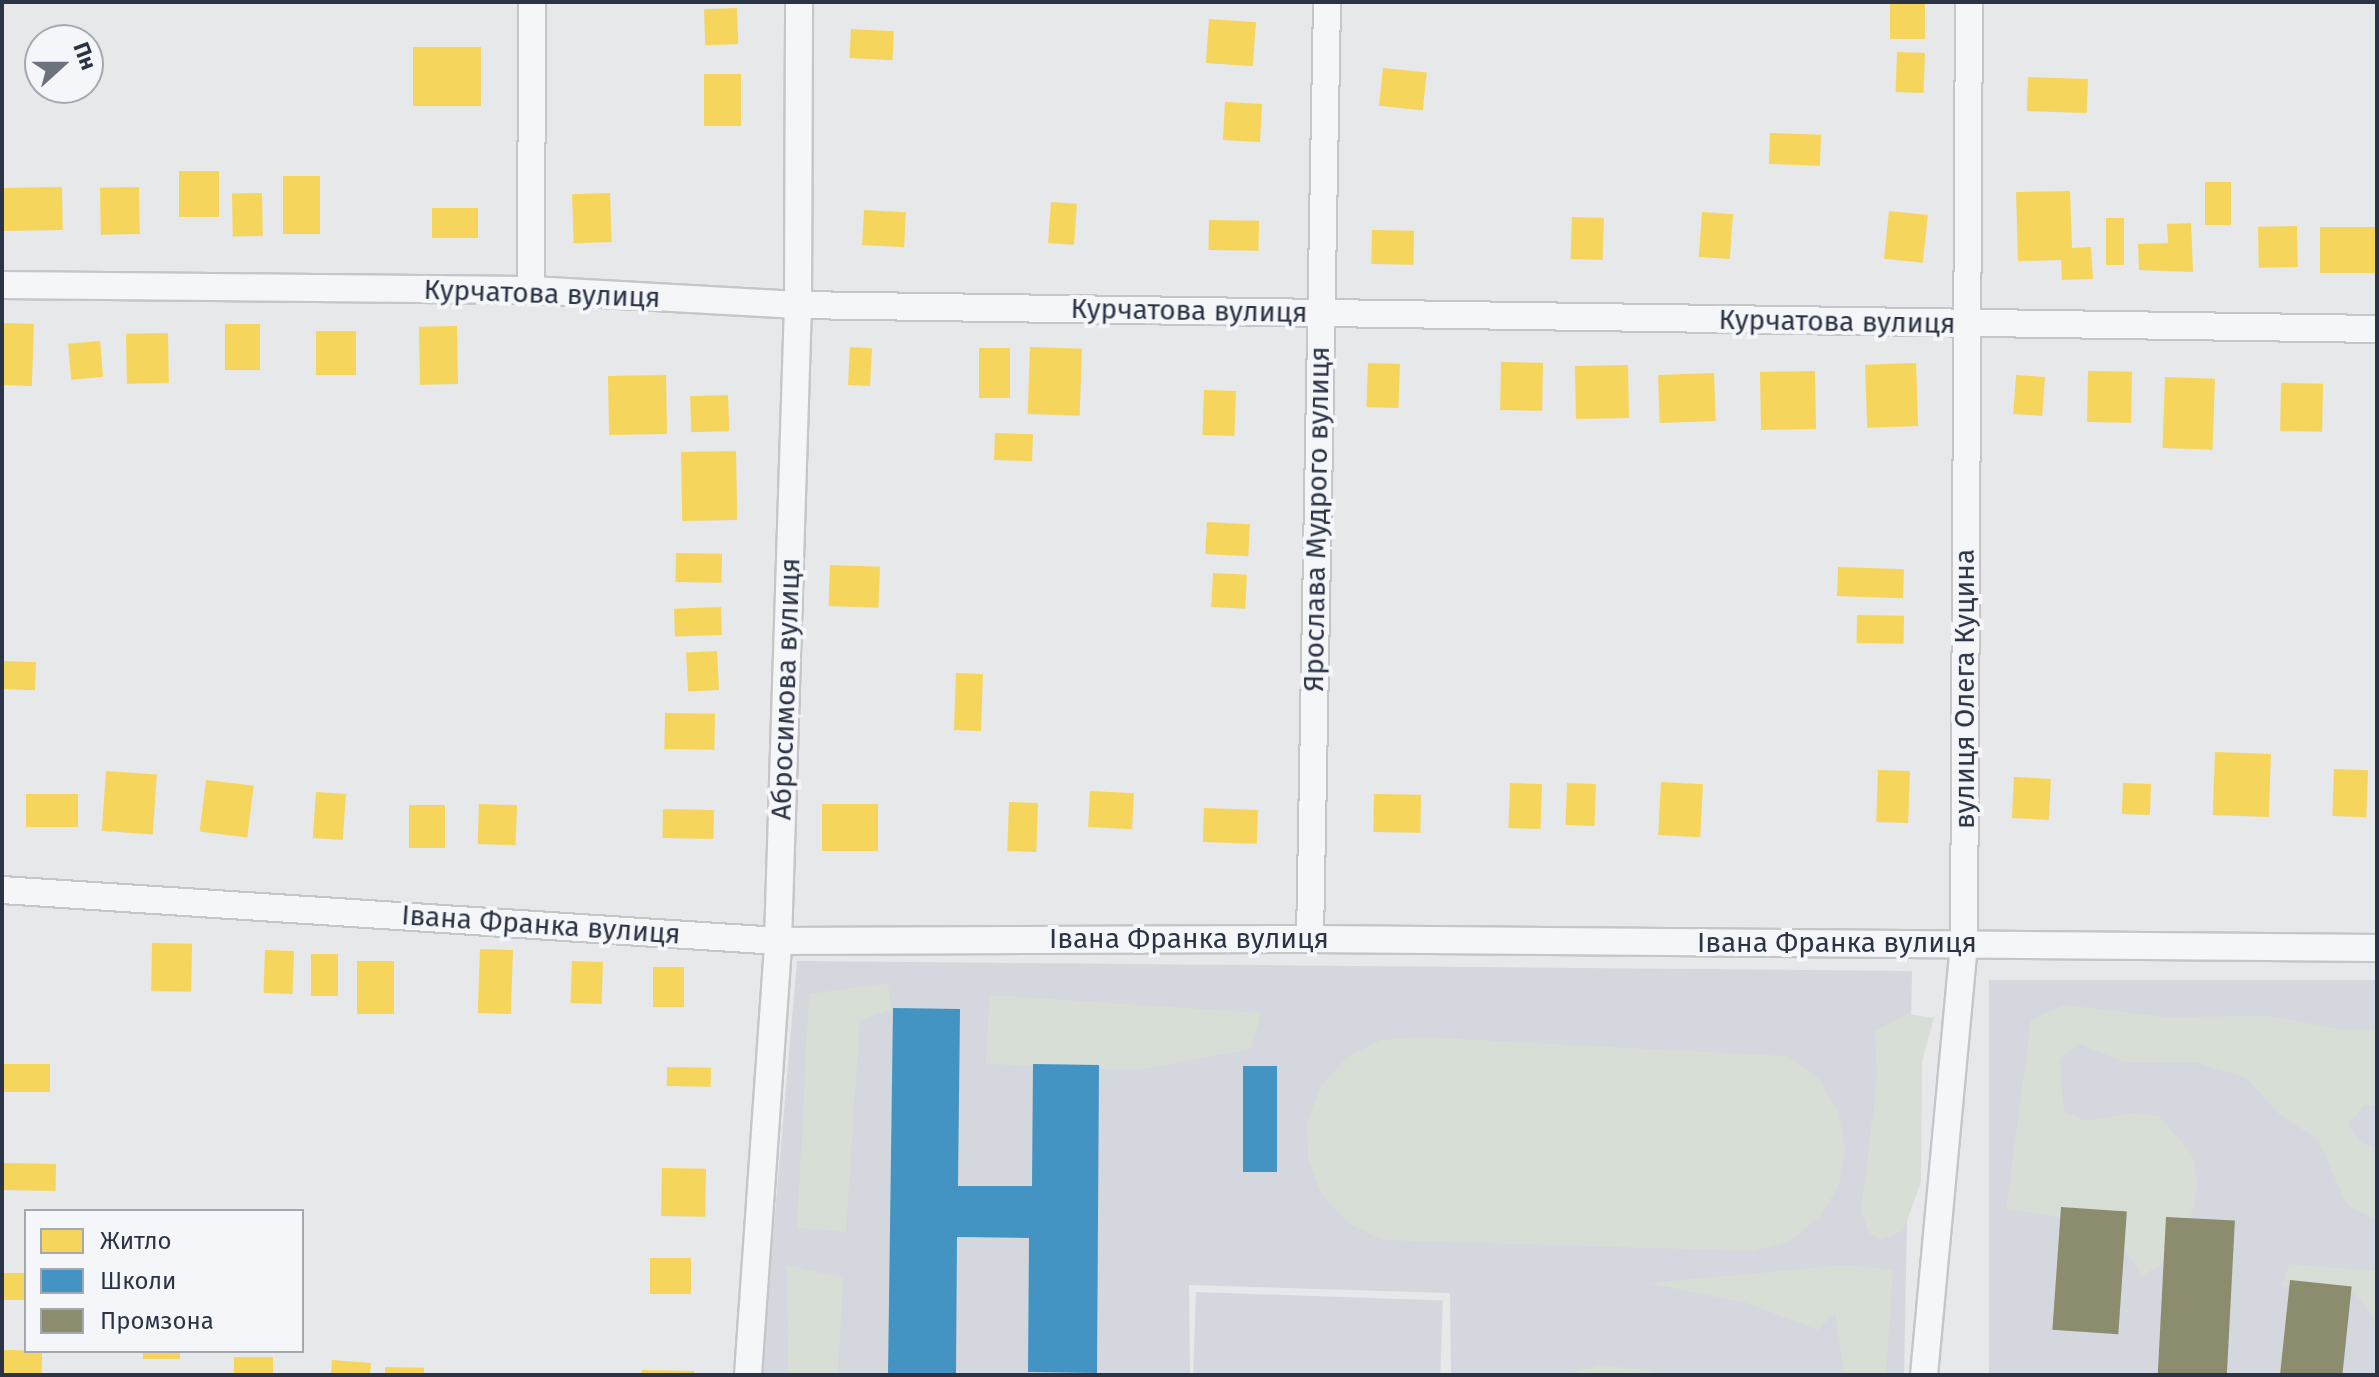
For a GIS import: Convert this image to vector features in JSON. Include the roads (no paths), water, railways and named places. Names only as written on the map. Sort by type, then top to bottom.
[{"type":"street","points":[[531,290],[532,2]]},
{"type":"street","name":"Абросимова вулиця","points":[[748,1375],[778,941],[798,305],[799,2]]},
{"type":"street","name":"Ярослава Мудрого вулиця","points":[[1310,939],[1327,2]]},
{"type":"street","name":"вулиця Олега Куцина","points":[[1924,1375],[1964,944],[1969,2]]},
{"type":"street","name":"Курчатова вулиця","points":[[2,285],[531,290],[798,305],[2377,329]]},
{"type":"street","name":"Івана Франка вулиця","points":[[2,890],[778,941],[1310,939],[2377,948]]}]
